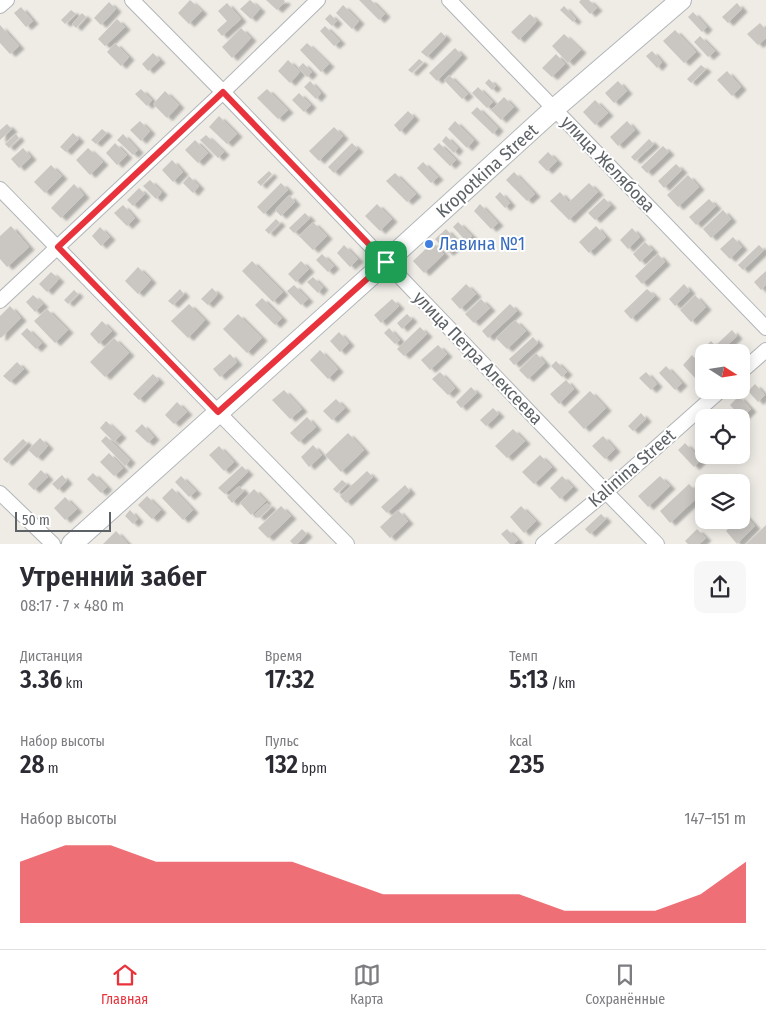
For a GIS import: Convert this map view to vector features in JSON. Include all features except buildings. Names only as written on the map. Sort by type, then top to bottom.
[{"type":"main road","name":"Kropotkina Street","points":[[72,544],[554,109],[680,0]]},
{"type":"street","points":[[0,6],[7,0]]},
{"type":"street","name":"улица Петра Алексеева","points":[[132,0],[223,92],[657,544]]},
{"type":"street","points":[[0,301],[223,92],[318,0]]},
{"type":"street","name":"улица Желябова","points":[[449,0],[766,328]]},
{"type":"street","points":[[0,189],[347,544]]},
{"type":"street","points":[[750,364],[766,350]]},
{"type":"street","name":"Kalinina Street","points":[[543,544],[606,492],[711,399]]},
{"type":"street","points":[[0,493],[53,544]]},
{"type":"place","name":"Лавина №1","points":[[429,244]]},
{"type":"route","points":[[223,92],[386,262],[218,412],[58,247],[223,92]]}]
